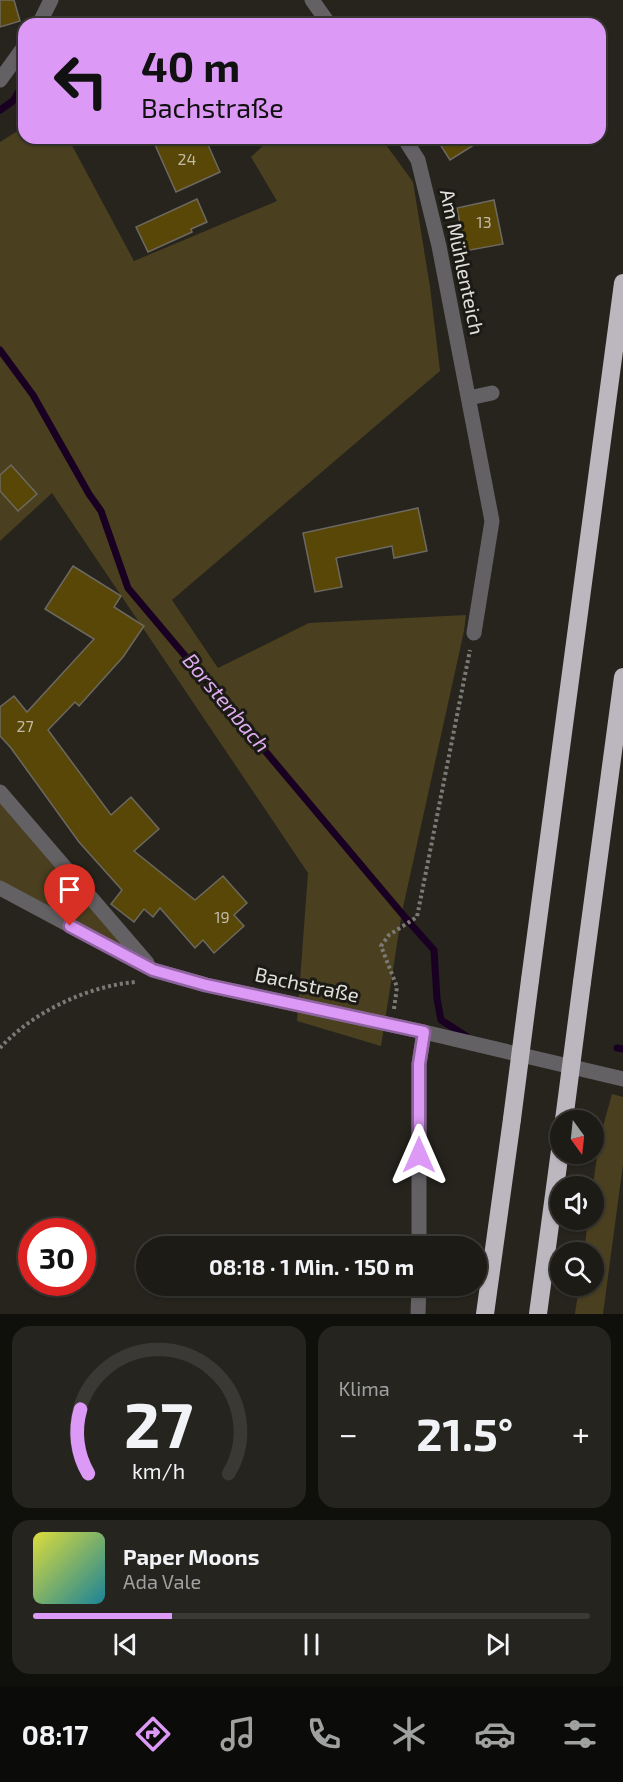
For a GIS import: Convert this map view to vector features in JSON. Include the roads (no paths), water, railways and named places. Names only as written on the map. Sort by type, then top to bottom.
[{"type":"highway","points":[[485,1314],[623,283]]},
{"type":"highway","points":[[565,1110],[623,677]]},
{"type":"highway","points":[[538,1314],[558,1164]]},
{"type":"street","points":[[42,18],[51,0]]},
{"type":"street","points":[[312,0],[325,18]]},
{"type":"street","points":[[0,80],[18,55]]},
{"type":"street","name":"Am Mühlenteich","points":[[408,144],[418,160],[439,246],[492,521],[474,633]]},
{"type":"street","points":[[469,398],[492,393]]},
{"type":"street","points":[[0,792],[153,970]]},
{"type":"street","name":"Bachstraße","points":[[0,888],[153,970],[206,985],[424,1032],[623,1079]]},
{"type":"street","points":[[419,1236],[419,1064],[424,1032]]},
{"type":"street","points":[[418,1314],[419,1296]]},
{"type":"waterway","points":[[0,110],[13,101],[18,93]]},
{"type":"waterway","name":"Borstenbach","points":[[0,350],[33,395],[101,511],[128,588],[434,950],[437,999],[441,1020],[466,1036]]},
{"type":"waterway","name":"Borstenbach","points":[[617,1048],[623,1049]]}]
